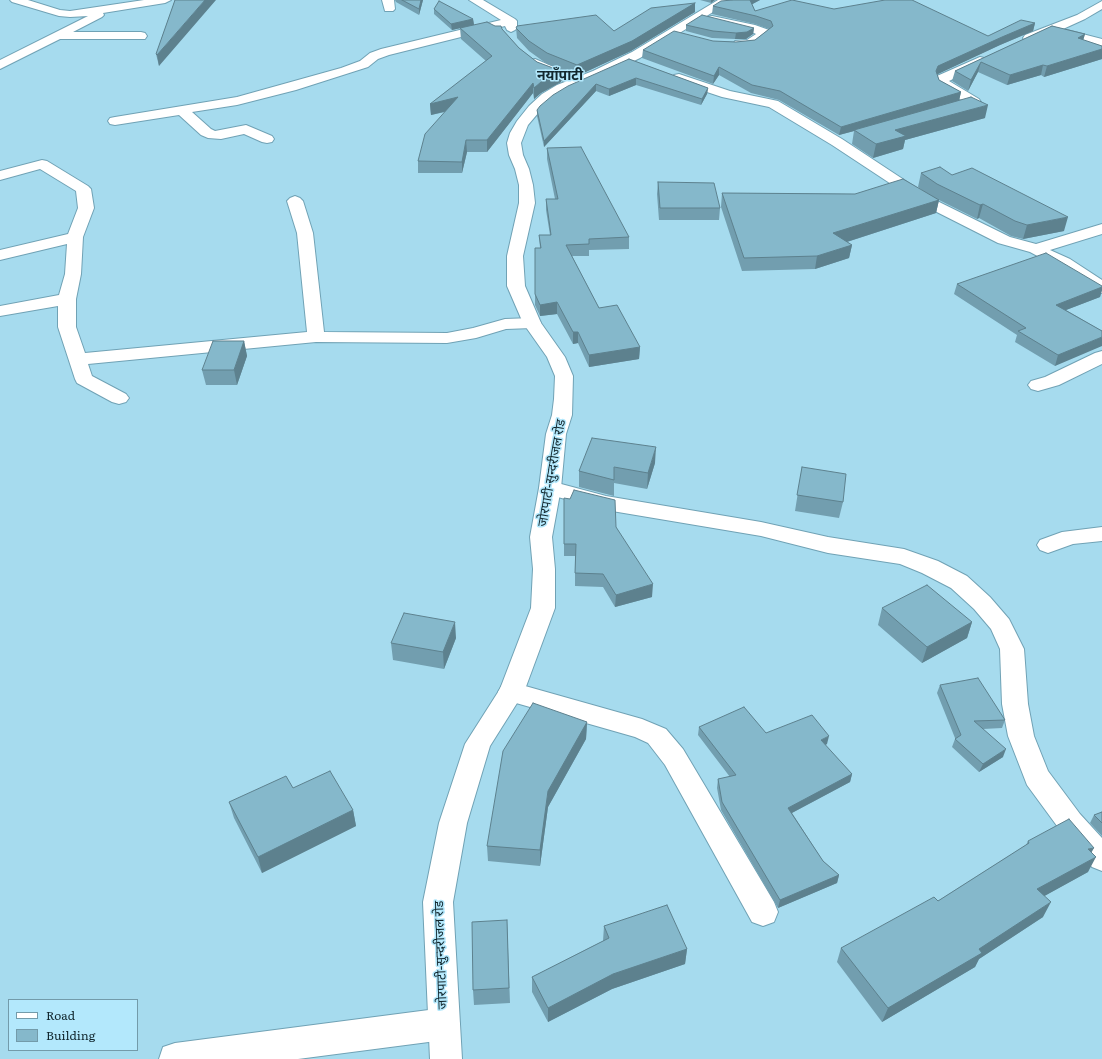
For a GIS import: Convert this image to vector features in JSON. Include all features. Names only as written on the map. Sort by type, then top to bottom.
[{"type":"street","points":[[22,0],[48,10],[64,13],[90,12],[113,7],[165,0]]},
{"type":"street","points":[[0,65],[113,7],[123,0]]},
{"type":"street","points":[[475,0],[511,21]]},
{"type":"street","name":"जोरपाटी-सुन्दरीजल रोड","points":[[446,1059],[438,902],[453,822],[478,744],[511,692],[543,608],[544,569],[541,537],[550,488],[556,434],[562,410],[564,376],[556,357],[532,324],[516,286],[516,256],[527,203],[526,185],[522,169],[516,155],[514,143],[522,124],[534,109],[547,97],[562,88],[681,35],[700,16],[726,0]]},
{"type":"street","points":[[1018,43],[1082,17],[1102,4]]},
{"type":"street","points":[[700,16],[751,27],[764,32],[750,44],[727,44]]},
{"type":"street","points":[[509,38],[511,21]]},
{"type":"street","points":[[115,121],[236,101],[345,71],[364,64],[374,56],[385,52],[511,21]]},
{"type":"street","points":[[1050,29],[1102,42]]},
{"type":"street","points":[[57,36],[141,36]]},
{"type":"street","points":[[524,55],[542,68],[577,82]]},
{"type":"street","points":[[941,112],[974,102],[943,84],[942,79],[992,56]]},
{"type":"street","points":[[628,59],[648,66]]},
{"type":"street","points":[[668,74],[726,94],[773,104],[837,142],[886,176],[942,209],[1004,240],[1036,249],[1064,263],[1102,288]]},
{"type":"street","points":[[182,110],[206,132],[213,135],[221,135],[246,129],[267,139]]},
{"type":"street","points":[[837,142],[852,138]]},
{"type":"street","points":[[0,176],[42,164],[83,189],[86,208],[75,237],[73,274],[67,299],[67,326],[84,379],[118,398]]},
{"type":"street","points":[[295,201],[305,233],[316,337]]},
{"type":"street","points":[[1036,249],[1102,229]]},
{"type":"street","points":[[0,255],[75,237]]},
{"type":"street","points":[[0,311],[67,299]]},
{"type":"street","points":[[77,359],[316,337],[447,338],[476,333],[505,324],[532,324]]},
{"type":"street","points":[[1038,385],[1052,381],[1102,357]]},
{"type":"street","points":[[550,488],[606,503],[761,529],[828,545],[904,558],[930,567],[959,582],[982,603],[1001,626],[1012,648],[1015,704],[1021,736],[1037,777],[1070,822],[1102,858]]},
{"type":"street","points":[[1048,545],[1070,537],[1102,534]]},
{"type":"street","points":[[511,692],[642,729],[657,736],[674,757],[763,912]]},
{"type":"street","points":[[175,1059],[444,1024]]},
{"type":"building","points":[[175,0],[205,0],[157,55],[156,54]]},
{"type":"building","points":[[402,0],[421,0],[419,9]]},
{"type":"building","points":[[750,0],[755,11],[792,0],[834,9],[885,0],[912,0],[988,36],[1021,20],[1035,23],[938,66],[936,71],[939,80],[961,92],[841,127],[780,91],[752,85],[719,67],[714,76],[643,50],[674,31],[713,41],[736,42],[755,40],[773,26],[771,21],[756,16],[713,6],[721,1]]},
{"type":"building","points":[[439,1],[473,19],[451,24],[434,9]]},
{"type":"building","points":[[695,3],[632,41],[577,65],[547,53],[529,41],[516,28],[517,26],[596,15],[614,31],[651,8]]},
{"type":"building","points":[[702,15],[754,28],[747,32],[736,33],[713,31],[686,25]]},
{"type":"building","points":[[487,22],[495,26],[501,26],[519,48],[537,62],[561,71],[541,82],[534,88],[533,83],[487,140],[466,140],[462,162],[418,161],[425,134],[458,97],[430,104],[492,56],[460,28]]},
{"type":"building","points":[[1052,26],[1085,34],[1078,38],[1102,46],[1102,49],[1047,66],[1043,65],[1010,75],[981,62],[971,80],[955,71]]},
{"type":"building","points":[[629,59],[708,88],[702,99],[636,78],[609,89],[596,84],[544,141],[537,110],[540,106],[553,95],[568,86]]},
{"type":"building","points":[[971,97],[988,105],[895,130],[906,136],[876,144],[854,130]]},
{"type":"building","points":[[581,147],[629,237],[589,239],[589,244],[566,245],[599,308],[617,305],[640,347],[589,355],[578,332],[573,332],[557,302],[540,305],[535,294],[535,248],[541,248],[539,235],[551,235],[546,199],[558,199],[547,148]]},
{"type":"building","points":[[940,167],[952,175],[972,168],[1068,217],[1027,225],[1015,221],[983,204],[980,205],[937,184],[921,173]]},
{"type":"building","points":[[903,179],[939,200],[833,233],[852,245],[817,256],[744,258],[722,193],[855,194]]},
{"type":"building","points":[[658,182],[714,183],[720,208],[660,208]]},
{"type":"building","points":[[1046,253],[1102,286],[1056,305],[1102,331],[1102,337],[1058,355],[1018,331],[1026,328],[957,284]]},
{"type":"building","points":[[213,341],[244,341],[234,370],[202,370]]},
{"type":"building","points":[[592,438],[656,447],[648,473],[614,467],[614,480],[579,471]]},
{"type":"building","points":[[802,467],[846,474],[843,502],[797,495]]},
{"type":"building","points":[[574,490],[615,500],[616,527],[653,584],[616,595],[603,574],[575,573],[576,544],[564,544],[564,498],[570,499]]},
{"type":"building","points":[[927,585],[972,622],[927,647],[882,608]]},
{"type":"building","points":[[404,613],[455,622],[443,652],[391,643]]},
{"type":"building","points":[[978,678],[1005,720],[974,721],[1006,749],[983,764],[955,739],[961,735],[940,685]]},
{"type":"building","points":[[533,703],[587,722],[548,791],[540,850],[487,846],[503,751]]},
{"type":"building","points":[[744,707],[766,733],[812,715],[829,736],[821,740],[852,774],[788,808],[823,861],[839,875],[780,900],[722,802],[718,779],[736,775],[699,727]]},
{"type":"building","points":[[330,771],[353,810],[258,857],[229,802],[286,776],[293,788]]},
{"type":"building","points":[[1102,812],[1102,823],[1094,815]]},
{"type":"building","points":[[1069,819],[1094,848],[1088,849],[1096,857],[1037,889],[1051,902],[979,949],[982,953],[888,1008],[841,948],[934,897],[938,901],[1029,843],[1028,841]]},
{"type":"building","points":[[667,905],[687,949],[613,974],[548,1008],[532,977],[609,938],[604,926]]},
{"type":"building","points":[[507,920],[509,988],[473,990],[472,922]]},
{"type":"district","name":"नयाँपाटी","points":[[560,76]]}]
